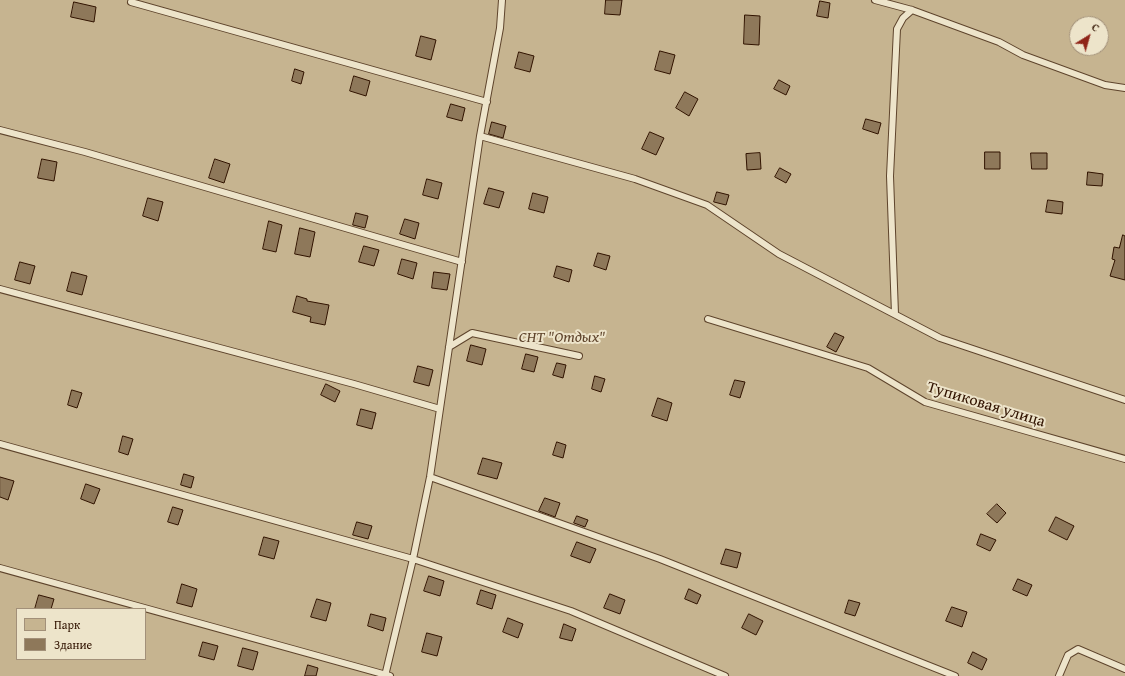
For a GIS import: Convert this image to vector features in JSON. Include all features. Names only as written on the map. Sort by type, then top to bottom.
[{"type":"lane","points":[[146,608],[387,675],[430,477],[480,136],[500,28],[502,0]]},
{"type":"lane","points":[[875,0],[912,10],[998,42],[1022,55],[1105,85],[1125,88]]},
{"type":"lane","points":[[131,2],[487,102]]},
{"type":"lane","points":[[895,314],[890,176],[896,29],[903,18],[912,10]]},
{"type":"lane","points":[[0,130],[85,152],[462,262]]},
{"type":"lane","points":[[480,136],[635,179],[707,205],[779,254],[940,338],[1125,400]]},
{"type":"lane","points":[[0,289],[354,384],[440,409]]},
{"type":"lane","name":"Тупиковая улица","points":[[708,319],[868,368],[925,402],[1125,459]]},
{"type":"lane","points":[[450,347],[472,333],[579,356]]},
{"type":"lane","points":[[0,444],[413,559],[571,611],[725,676]]},
{"type":"lane","points":[[430,477],[660,559],[955,676]]},
{"type":"lane","points":[[0,568],[145,608]]},
{"type":"lane","points":[[1059,676],[1068,655],[1078,649],[1125,669]]},
{"type":"green space","name":"СНТ \"Отдых\"","points":[[0,0],[1125,0],[1125,676],[0,676]]},
{"type":"building","points":[[606,0],[622,0],[620,15],[605,14]]},
{"type":"building","points":[[820,1],[830,3],[828,18],[817,16]]},
{"type":"building","points":[[74,2],[96,7],[94,22],[71,17]]},
{"type":"building","points":[[745,15],[760,16],[759,45],[744,44]]},
{"type":"building","points":[[421,36],[436,40],[431,60],[416,56]]},
{"type":"building","points":[[660,51],[675,55],[670,74],[655,70]]},
{"type":"building","points":[[519,52],[534,56],[530,72],[515,68]]},
{"type":"building","points":[[295,69],[304,72],[301,84],[292,81]]},
{"type":"building","points":[[354,76],[370,81],[366,96],[350,91]]},
{"type":"building","points":[[779,80],[790,86],[786,95],[774,89]]},
{"type":"building","points":[[685,92],[698,99],[689,116],[676,108]]},
{"type":"building","points":[[451,104],[465,108],[462,121],[447,117]]},
{"type":"building","points":[[866,119],[881,123],[878,134],[863,129]]},
{"type":"building","points":[[492,122],[506,126],[503,138],[489,134]]},
{"type":"building","points":[[650,132],[664,138],[656,155],[642,149]]},
{"type":"building","points":[[985,152],[1000,152],[1000,169],[985,169]]},
{"type":"building","points":[[760,153],[761,169],[747,170],[746,154]]},
{"type":"building","points":[[1031,153],[1047,153],[1047,169],[1032,169]]},
{"type":"building","points":[[42,159],[57,162],[54,181],[38,178]]},
{"type":"building","points":[[215,159],[230,164],[224,183],[209,178]]},
{"type":"building","points":[[780,168],[791,174],[786,183],[775,177]]},
{"type":"building","points":[[1088,172],[1103,174],[1102,186],[1087,185]]},
{"type":"building","points":[[427,179],[442,183],[438,199],[423,195]]},
{"type":"building","points":[[489,188],[504,192],[499,208],[484,204]]},
{"type":"building","points":[[717,192],[729,195],[726,205],[714,202]]},
{"type":"building","points":[[533,193],[548,197],[544,213],[529,209]]},
{"type":"building","points":[[148,198],[163,202],[158,221],[143,216]]},
{"type":"building","points":[[1048,200],[1063,202],[1062,214],[1046,212]]},
{"type":"building","points":[[356,213],[368,216],[365,228],[353,225]]},
{"type":"building","points":[[405,219],[419,223],[415,239],[400,234]]},
{"type":"building","points":[[269,221],[282,225],[276,252],[263,249]]},
{"type":"building","points":[[300,228],[315,232],[310,257],[295,254]]},
{"type":"building","points":[[1123,235],[1125,236],[1125,280],[1110,276],[1115,260],[1112,259],[1114,247],[1119,248]]},
{"type":"building","points":[[364,246],[379,250],[374,266],[359,262]]},
{"type":"building","points":[[598,253],[610,256],[606,270],[594,266]]},
{"type":"building","points":[[402,259],[417,263],[413,279],[398,274]]},
{"type":"building","points":[[20,262],[35,266],[30,284],[15,280]]},
{"type":"building","points":[[557,266],[572,270],[569,282],[554,277]]},
{"type":"building","points":[[72,272],[87,276],[82,295],[67,291]]},
{"type":"building","points":[[434,272],[450,274],[447,290],[432,288]]},
{"type":"building","points":[[297,296],[307,299],[307,301],[329,305],[325,325],[310,322],[311,317],[293,312]]},
{"type":"building","points":[[835,333],[844,337],[836,352],[827,347]]},
{"type":"building","points":[[471,345],[486,349],[482,365],[467,361]]},
{"type":"building","points":[[526,354],[538,357],[534,372],[522,369]]},
{"type":"building","points":[[557,363],[566,365],[563,378],[553,375]]},
{"type":"building","points":[[418,366],[433,370],[429,386],[414,382]]},
{"type":"building","points":[[595,376],[605,379],[601,392],[592,389]]},
{"type":"building","points":[[735,380],[745,382],[740,398],[730,395]]},
{"type":"building","points":[[326,384],[340,391],[335,402],[321,395]]},
{"type":"building","points":[[72,390],[82,393],[77,408],[68,405]]},
{"type":"building","points":[[658,398],[672,403],[667,421],[652,416]]},
{"type":"building","points":[[361,409],[376,413],[372,429],[357,425]]},
{"type":"building","points":[[123,436],[133,439],[128,455],[119,452]]},
{"type":"building","points":[[557,442],[566,445],[563,458],[553,455]]},
{"type":"building","points":[[483,458],[502,463],[497,479],[478,474]]},
{"type":"building","points":[[184,474],[194,477],[191,488],[181,485]]},
{"type":"building","points":[[0,477],[14,481],[8,500],[0,497]]},
{"type":"building","points":[[86,484],[100,489],[94,504],[81,499]]},
{"type":"building","points":[[545,498],[560,503],[555,517],[539,511]]},
{"type":"building","points":[[997,504],[1006,513],[997,523],[987,514]]},
{"type":"building","points":[[173,507],[183,510],[178,525],[168,522]]},
{"type":"building","points":[[577,516],[588,520],[585,527],[574,523]]},
{"type":"building","points":[[1056,517],[1074,526],[1067,540],[1049,531]]},
{"type":"building","points":[[357,522],[372,526],[368,539],[353,535]]},
{"type":"building","points":[[981,534],[996,540],[990,551],[977,545]]},
{"type":"building","points":[[264,537],[279,541],[274,559],[259,555]]},
{"type":"building","points":[[577,542],[596,549],[590,563],[571,556]]},
{"type":"building","points":[[726,549],[741,553],[737,568],[721,564]]},
{"type":"building","points":[[429,576],[444,581],[440,596],[424,591]]},
{"type":"building","points":[[1018,579],[1032,585],[1027,596],[1013,590]]},
{"type":"building","points":[[182,584],[197,589],[192,607],[177,603]]},
{"type":"building","points":[[689,589],[701,595],[697,604],[685,599]]},
{"type":"building","points":[[481,590],[496,595],[492,609],[477,604]]},
{"type":"building","points":[[610,594],[625,600],[620,614],[604,608]]},
{"type":"building","points":[[39,595],[54,599],[51,608],[35,608]]},
{"type":"building","points":[[317,599],[331,603],[326,621],[311,617]]},
{"type":"building","points":[[849,600],[860,603],[855,616],[845,613]]},
{"type":"building","points":[[952,607],[967,612],[962,627],[946,621]]},
{"type":"building","points":[[371,614],[386,618],[383,631],[368,626]]},
{"type":"building","points":[[749,614],[763,621],[756,635],[742,628]]},
{"type":"building","points":[[508,618],[523,624],[518,638],[503,632]]},
{"type":"building","points":[[564,624],[576,629],[572,641],[560,638]]},
{"type":"building","points":[[427,633],[442,637],[437,656],[422,652]]},
{"type":"building","points":[[203,642],[218,646],[214,660],[199,656]]},
{"type":"building","points":[[243,648],[258,652],[253,670],[238,666]]},
{"type":"building","points":[[973,652],[987,659],[982,670],[968,663]]},
{"type":"building","points":[[308,665],[318,668],[316,676],[305,676]]}]
